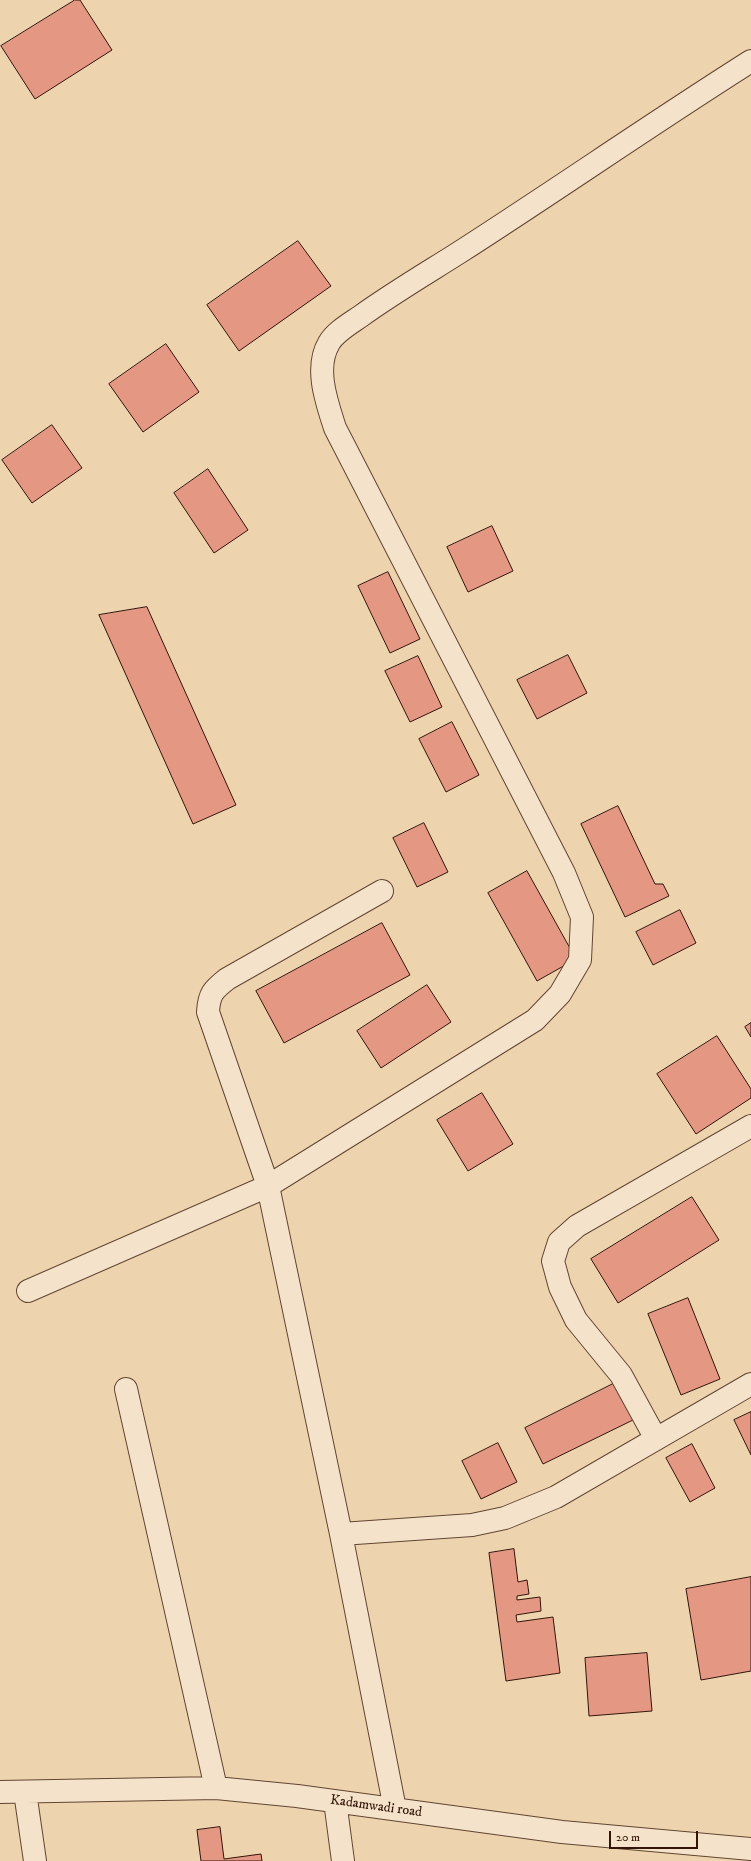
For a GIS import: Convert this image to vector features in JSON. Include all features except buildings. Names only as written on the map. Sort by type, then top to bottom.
[{"type":"street","points":[[28,1292],[268,1186],[535,1020],[560,994],[580,960],[582,917],[564,873],[335,428],[324,395],[321,367],[329,343],[347,326],[751,61]]},
{"type":"street","points":[[382,891],[227,979],[217,987],[209,998],[208,1012],[268,1186],[341,1534],[395,1809]]},
{"type":"street","points":[[656,1439],[622,1375],[576,1320],[560,1287],[553,1261],[559,1242],[577,1226],[751,1126]]},
{"type":"street","points":[[341,1534],[472,1525],[505,1518],[556,1497],[751,1384]]},
{"type":"street","points":[[126,1389],[216,1788]]},
{"type":"street","name":"Kadamwadi road","points":[[0,1792],[216,1788],[335,1801],[562,1832],[751,1849]]},
{"type":"street","points":[[25,1792],[35,1861]]},
{"type":"street","points":[[335,1801],[343,1861]]}]
